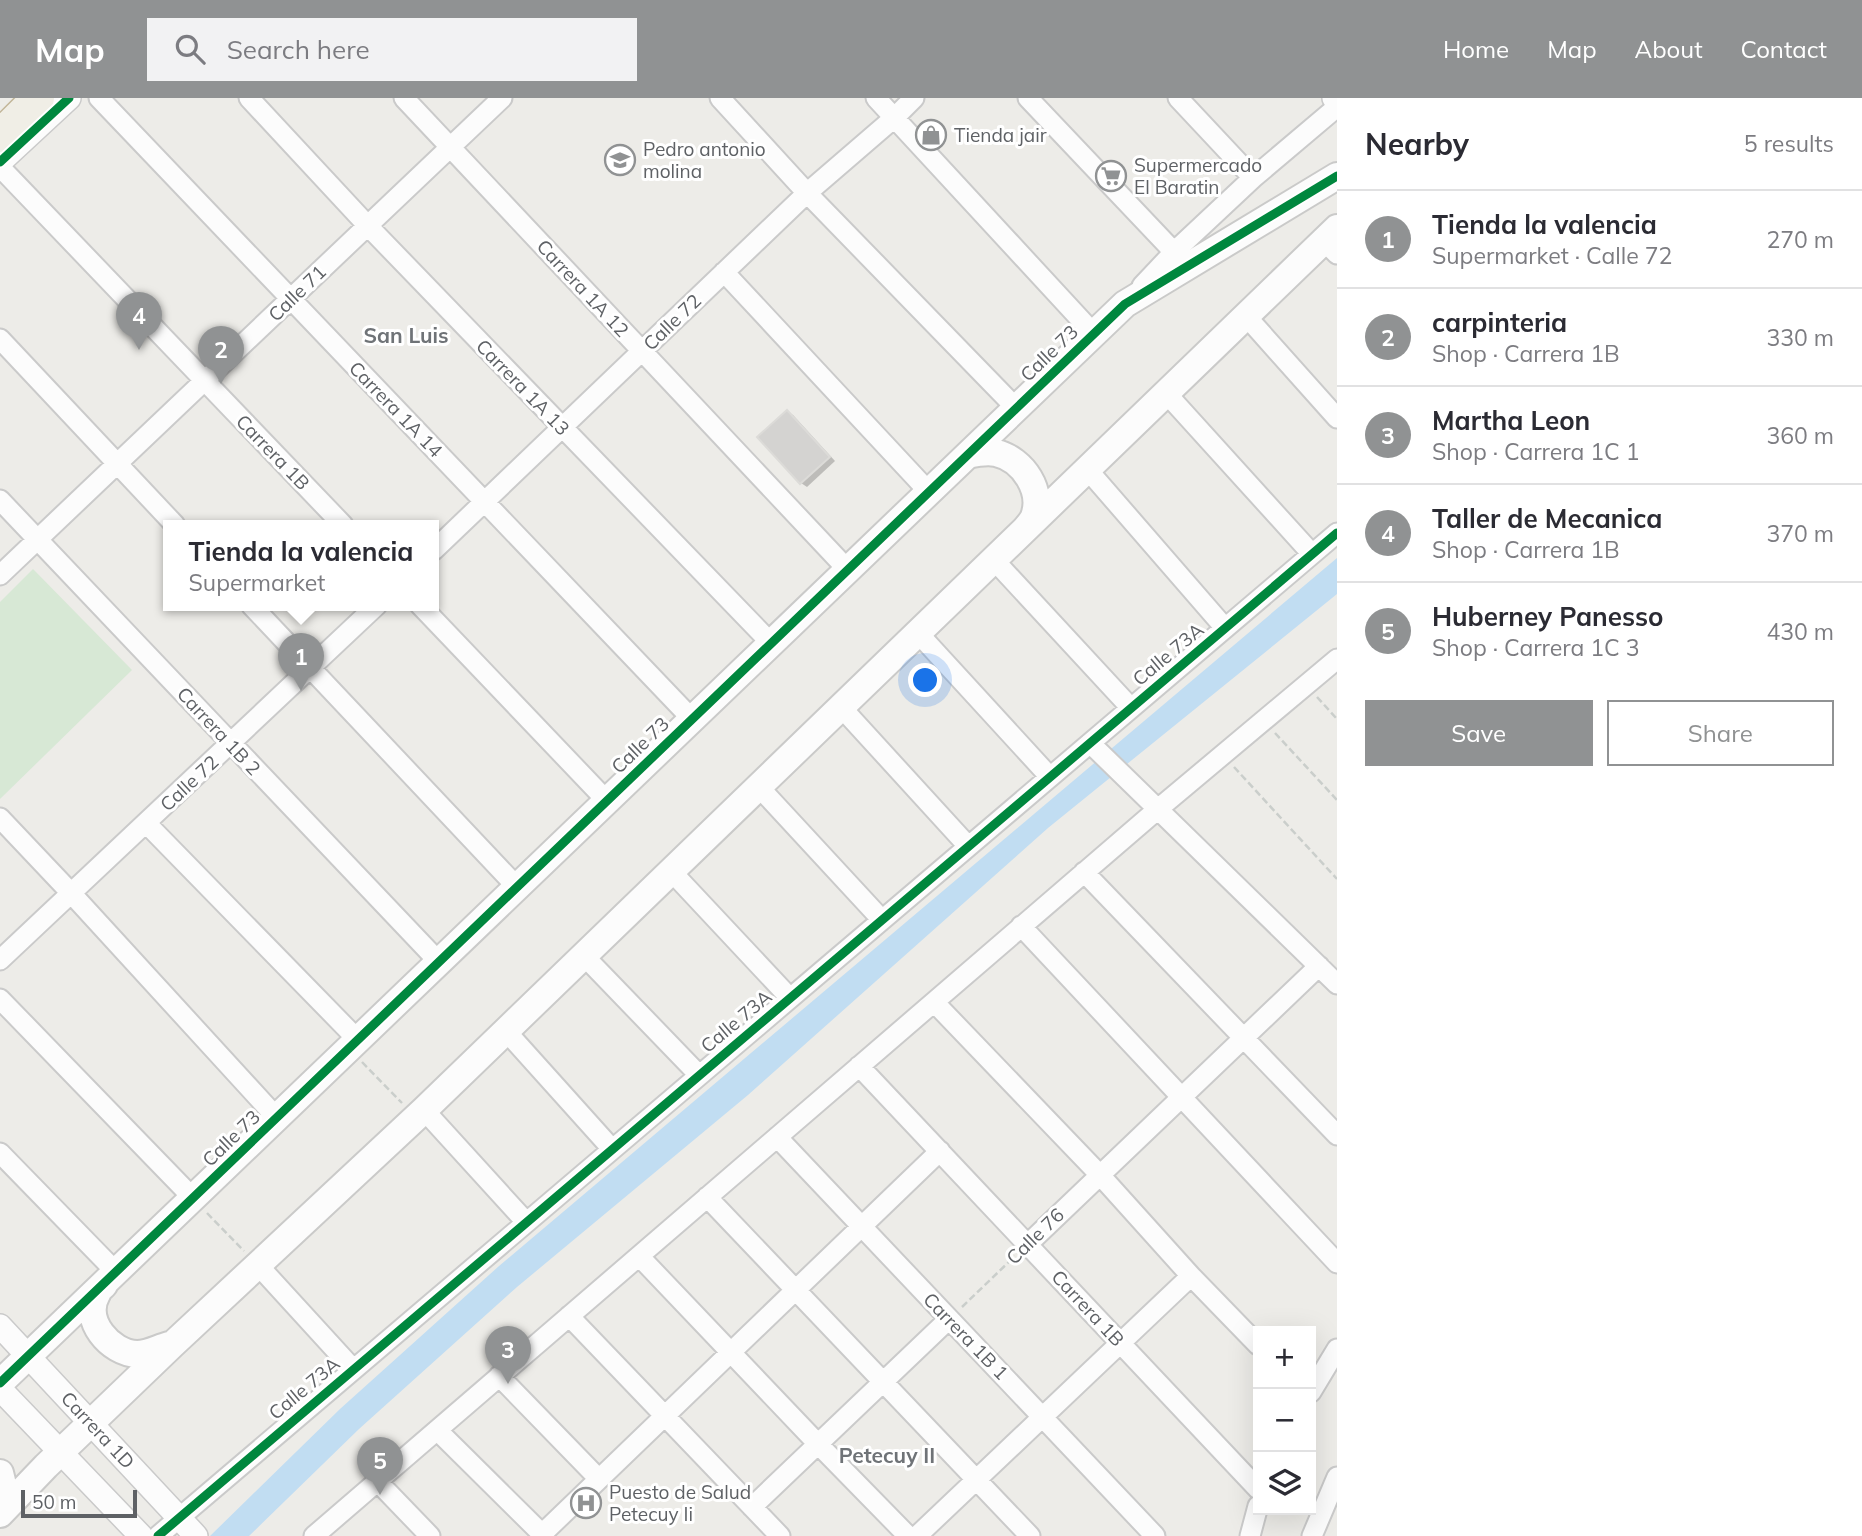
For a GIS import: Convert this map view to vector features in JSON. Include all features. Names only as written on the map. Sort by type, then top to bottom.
[{"type":"highway","points":[[0,135],[38,98]]},
{"type":"main road","name":"Calle 73","points":[[0,1383],[1125,304],[1337,176]]},
{"type":"main road","points":[[0,1512],[257,1264],[420,1114],[1246,316],[1333,241]]},
{"type":"main road","points":[[968,455],[996,453],[1020,466],[1029,477],[1036,505],[1033,519],[1025,530]]},
{"type":"main road","points":[[111,1276],[97,1293],[94,1310],[97,1327],[107,1341],[120,1350],[137,1354],[172,1345]]},
{"type":"main road","points":[[0,1473],[4,1489],[0,1512]]},
{"type":"street","points":[[0,165],[69,98]]},
{"type":"street","name":"Carrera 1A 14","points":[[99,98],[692,719]]},
{"type":"street","name":"Carrera 1A 13","points":[[249,98],[368,226],[771,643]]},
{"type":"street","name":"Carrera 1A 12","points":[[404,98],[848,570]]},
{"type":"street","name":"Calle 71","points":[[0,576],[502,98]]},
{"type":"street","points":[[720,98],[807,193],[1017,409]]},
{"type":"street","points":[[876,98],[1094,334]]},
{"type":"street","name":"Calle 72","points":[[439,545],[807,193],[914,98]]},
{"type":"street","points":[[1028,98],[1174,252]]},
{"type":"street","points":[[1178,98],[1253,178]]},
{"type":"street","name":"Calle 73","points":[[1125,304],[1174,252],[1253,178],[1337,107]]},
{"type":"street","name":"Carrera 1B","points":[[0,165],[338,520]]},
{"type":"street","points":[[724,272],[929,492]]},
{"type":"street","points":[[1246,316],[1337,418]]},
{"type":"street","points":[[0,340],[170,520]]},
{"type":"street","points":[[1166,394],[1312,554]]},
{"type":"street","points":[[1087,469],[1225,628]]},
{"type":"street","name":"Carrera 1B 2","points":[[0,500],[439,962]]},
{"type":"street","name":"Calle 73A","points":[[158,1536],[968,846],[1050,777],[1093,746],[1131,709],[1337,533]]},
{"type":"street","points":[[993,560],[1131,709]]},
{"type":"street","points":[[257,611],[517,887]]},
{"type":"street","name":"Calle 72","points":[[0,960],[371,611]]},
{"type":"street","points":[[426,611],[607,801]]},
{"type":"street","points":[[918,633],[1050,777]]},
{"type":"street","points":[[314,1536],[1084,872],[1153,805],[1337,659]]},
{"type":"street","points":[[841,707],[968,846]]},
{"type":"street","points":[[1093,746],[1337,984]]},
{"type":"street","points":[[759,787],[882,920]]},
{"type":"street","points":[[0,818],[276,1118]]},
{"type":"street","points":[[146,822],[353,1044]]},
{"type":"street","points":[[671,871],[790,998]]},
{"type":"street","points":[[1084,872],[1337,1135]]},
{"type":"street","points":[[1021,926],[1337,1263]]},
{"type":"street","points":[[583,957],[699,1075]]},
{"type":"street","name":"Calle 76","points":[[1028,1244],[1319,966]]},
{"type":"street","points":[[0,999],[193,1198]]},
{"type":"street","points":[[934,1002],[1253,1340]]},
{"type":"street","points":[[506,1031],[612,1149]]},
{"type":"street","name":"Carrera 1B","points":[[859,1066],[1253,1484]]},
{"type":"street","points":[[420,1114],[526,1222]]},
{"type":"street","name":"Carrera 1B 1","points":[[777,1137],[1042,1417],[1147,1533]]},
{"type":"street","points":[[437,1430],[541,1535],[940,1151]]},
{"type":"street","points":[[0,1153],[111,1276]]},
{"type":"street","points":[[707,1197],[1030,1536]]},
{"type":"street","points":[[639,1256],[908,1536]]},
{"type":"street","points":[[257,1264],[353,1369]]},
{"type":"street","points":[[917,1536],[1191,1276]]},
{"type":"street","points":[[569,1316],[780,1536]]},
{"type":"street","points":[[752,1507],[949,1319]]},
{"type":"street","name":"Carrera 1D","points":[[0,1326],[196,1536]]},
{"type":"street","points":[[1313,1389],[1337,1349]]},
{"type":"street","points":[[499,1376],[599,1479]]},
{"type":"street","points":[[0,1389],[141,1536]]},
{"type":"street","points":[[1312,1536],[1337,1477]]},
{"type":"street","points":[[377,1481],[430,1536]]},
{"type":"street","points":[[1250,1536],[1256,1515]]},
{"type":"path","points":[[1317,697],[1337,719]]},
{"type":"path","points":[[1275,733],[1337,800]]},
{"type":"path","points":[[1234,767],[1337,879]]},
{"type":"path","points":[[353,1044],[420,1114]]},
{"type":"path","points":[[193,1198],[257,1264]]},
{"type":"green space","points":[[33,569],[132,670],[0,799],[0,602]]},
{"type":"water","points":[[1337,558],[1337,594],[1048,828],[748,1095],[517,1287],[359,1429],[249,1536],[210,1536],[340,1409],[499,1266]]},
{"type":"building","points":[[787,410],[830,457],[800,484],[757,437]]},
{"type":"cycle path","points":[[0,162],[69,98]]},
{"type":"cycle path","points":[[0,1383],[1125,304],[1337,176]]},
{"type":"cycle path","points":[[158,1536],[1337,533]]},
{"type":"place","name":"Tienda jair","points":[[931,135]]},
{"type":"place","name":"Pedro antonio molina","points":[[620,160]]},
{"type":"place","name":"Supermercado El Baratin","points":[[1111,176]]},
{"type":"place","name":"Taller de Mecanica","points":[[139,350]]},
{"type":"place","name":"carpinteria","points":[[221,384]]},
{"type":"place","name":"Tienda la valencia","points":[[301,691]]},
{"type":"place","name":"Martha Leon","points":[[508,1384]]},
{"type":"place","name":"Huberney Panesso","points":[[380,1495]]},
{"type":"place","name":"Puesto de Salud Petecuy Ii","points":[[586,1503]]},
{"type":"district","name":"San Luis","points":[[406,336]]},
{"type":"district","name":"Petecuy II","points":[[887,1456]]}]
